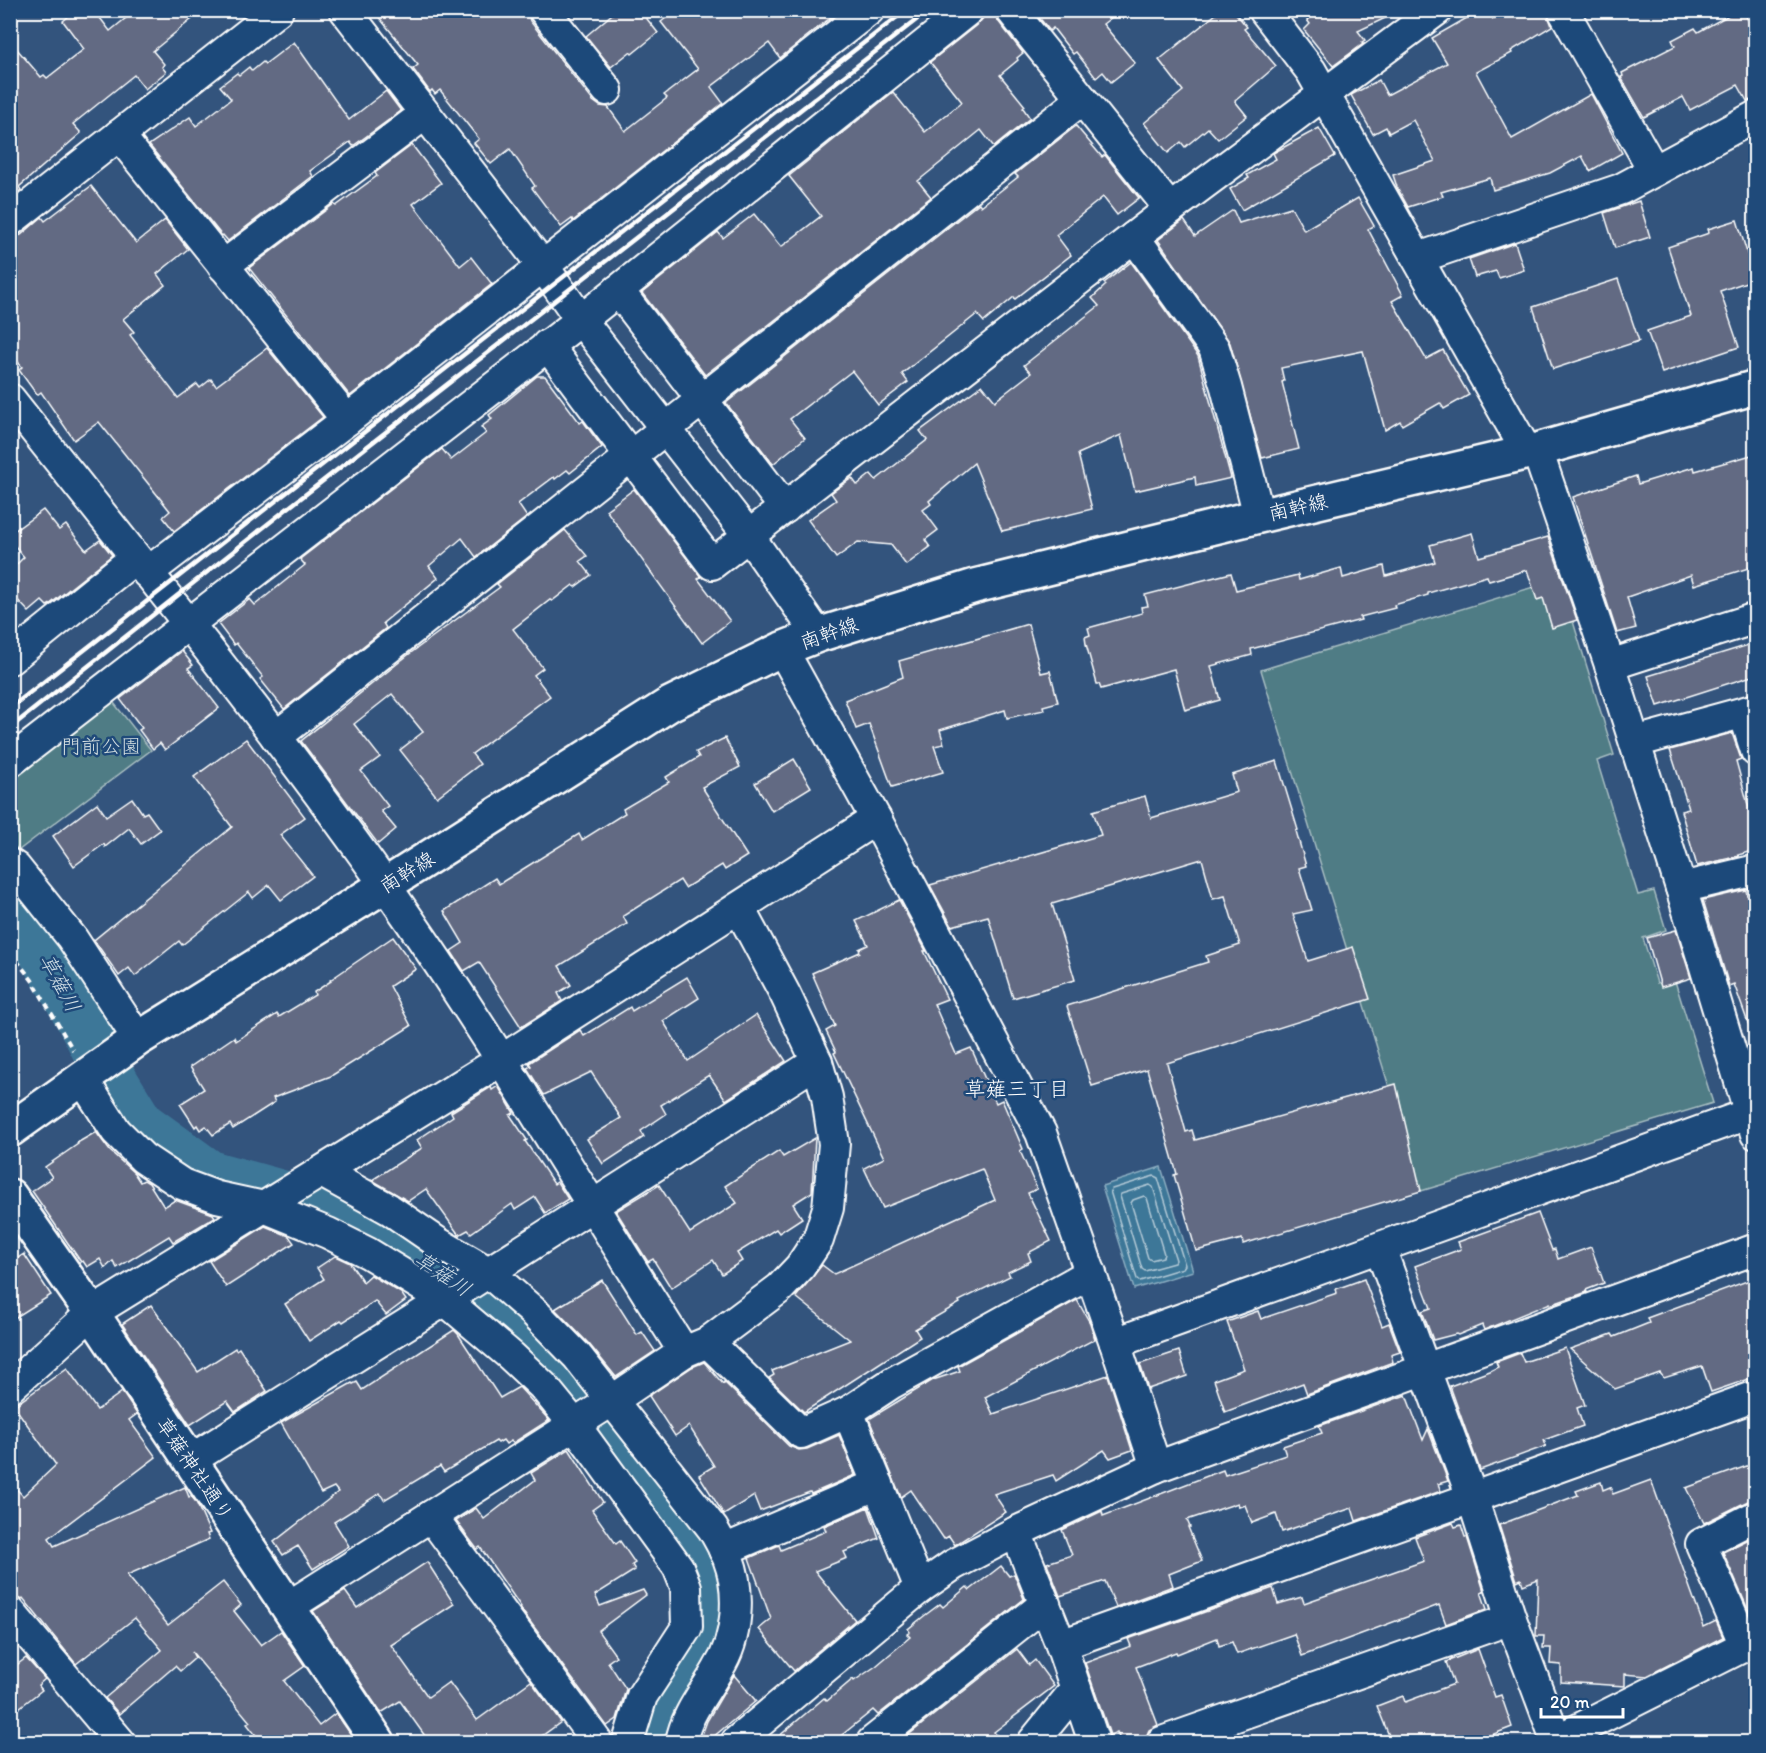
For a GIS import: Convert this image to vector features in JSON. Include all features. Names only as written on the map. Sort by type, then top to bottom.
[{"type":"main road","name":"南幹線","points":[[10,1130],[130,1045],[670,704],[782,649],[818,635],[975,586],[1532,451],[1755,387]]},
{"type":"main road","name":"草薙神社通り","points":[[10,1196],[92,1313],[378,1743]]},
{"type":"street","points":[[10,221],[278,10]]},
{"type":"street","points":[[345,10],[749,536],[818,635]]},
{"type":"street","points":[[544,10],[607,90]]},
{"type":"street","points":[[10,658],[347,420],[869,10]]},
{"type":"street","points":[[10,762],[581,320],[968,10]]},
{"type":"street","points":[[1011,10],[1170,209]]},
{"type":"street","points":[[1116,1343],[1380,1248],[1752,1124],[1681,888],[1610,665],[1532,451],[1311,71],[1264,10]]},
{"type":"street","points":[[548,345],[712,564],[1170,209],[1324,94],[1408,20],[1437,10]]},
{"type":"street","points":[[1563,10],[1654,171]]},
{"type":"street","points":[[276,737],[1082,99]]},
{"type":"street","points":[[223,266],[425,114]]},
{"type":"street","points":[[1418,258],[1621,189],[1755,116]]},
{"type":"street","points":[[119,135],[347,420]]},
{"type":"street","points":[[1134,237],[1214,348],[1259,516]]},
{"type":"street","points":[[618,290],[785,508]]},
{"type":"street","points":[[10,399],[276,737],[410,921],[591,1206],[696,1347],[801,1433],[848,1412],[892,1383],[1091,1273]]},
{"type":"street","points":[[1610,665],[1755,618]]},
{"type":"street","points":[[782,649],[876,819],[1041,1133],[1116,1343],[1156,1467]]},
{"type":"street","points":[[1635,742],[1750,711],[1755,751]]},
{"type":"street","points":[[10,1387],[92,1313],[500,1061],[876,819]]},
{"type":"street","points":[[10,864],[16,868],[72,938],[130,1045]]},
{"type":"street","points":[[1681,888],[1755,870]]},
{"type":"street","points":[[288,1607],[696,1347],[780,1288],[800,1267],[818,1240],[828,1208],[834,1144],[827,1097],[817,1062],[785,994],[739,908]]},
{"type":"street","points":[[189,1461],[817,1062]]},
{"type":"street","points":[[85,1076],[116,1131],[143,1158],[182,1184],[217,1197],[264,1207],[328,1233],[368,1253],[445,1300],[543,1386],[574,1424],[678,1567],[686,1587],[687,1627],[642,1696],[628,1743]]},
{"type":"street","points":[[322,1172],[389,1209],[440,1244],[488,1272],[535,1313],[577,1356],[713,1529],[724,1550],[734,1579],[735,1613],[732,1640],[720,1667],[684,1726],[681,1743]]},
{"type":"street","points":[[1380,1248],[1472,1497],[1511,1619],[1555,1742],[1750,1643],[1701,1544],[1755,1516]]},
{"type":"street","points":[[736,1743],[920,1588],[953,1565],[1016,1532],[1156,1467],[1755,1249]]},
{"type":"street","points":[[1061,1645],[1755,1396]]},
{"type":"street","points":[[848,1412],[920,1588]]},
{"type":"street","points":[[724,1550],[878,1484]]},
{"type":"street","points":[[431,1516],[597,1743]]},
{"type":"street","points":[[1016,1532],[1061,1645],[1094,1743]]},
{"type":"street","points":[[872,1743],[1045,1604]]},
{"type":"street","points":[[10,1612],[120,1743]]},
{"type":"street","points":[[1162,1743],[1511,1619]]},
{"type":"street","points":[[1034,1743],[1076,1689]]},
{"type":"path","points":[[10,952],[32,980],[85,1076]]},
{"type":"green space","points":[[1560,579],[1614,755],[1597,761],[1638,895],[1654,891],[1666,930],[1643,938],[1657,983],[1674,978],[1713,1103],[1421,1191],[1261,670]]},
{"type":"green space","name":"門前公園","points":[[110,698],[151,750],[19,850],[11,843],[11,777]]},
{"type":"water","points":[[1161,1167],[1193,1271],[1134,1289],[1102,1186]]},
{"type":"building","points":[[76,10],[94,10],[110,31],[136,10],[203,10],[153,51],[164,64],[162,67],[166,72],[145,89],[134,75],[73,124],[81,133],[19,187],[21,190],[10,199],[10,41],[41,77],[44,75],[47,78],[84,49],[63,21]]},
{"type":"building","points":[[373,10],[527,10],[530,21],[593,101],[600,106],[608,107],[625,131],[667,98],[664,95],[698,69],[661,22],[676,10],[840,10],[780,58],[769,43],[711,87],[723,103],[573,221],[572,219],[561,227],[532,188],[535,186],[510,149],[491,164],[474,143],[479,139],[440,90],[435,94],[432,90],[430,92],[413,69],[418,65]]},
{"type":"building","points":[[617,10],[640,10],[658,33],[611,67],[586,36]]},
{"type":"building","points":[[985,10],[994,10],[998,21],[1023,53],[1000,75],[1025,106],[1023,108],[1030,118],[994,147],[981,130],[918,181],[931,197],[705,375],[642,293],[718,232],[723,238],[754,214],[781,247],[821,216],[789,176],[893,92],[925,132],[962,102],[930,62],[979,23],[984,17]]},
{"type":"building","points":[[1033,10],[1121,10],[1103,24],[1135,63],[1111,82],[1103,72],[1096,78],[1076,52],[1073,54],[1053,28],[1050,31]]},
{"type":"building","points":[[1221,10],[1233,10],[1247,27],[1244,29],[1276,66],[1235,101],[1247,116],[1218,139],[1208,128],[1185,147],[1181,142],[1168,153],[1144,123],[1183,91],[1159,60]]},
{"type":"building","points":[[1319,10],[1402,10],[1358,31],[1365,40],[1363,44],[1333,66],[1304,30],[1310,24],[1307,20]]},
{"type":"building","points":[[1463,10],[1489,10],[1493,19],[1508,10],[1546,10],[1552,26],[1511,51],[1512,53],[1476,72],[1512,139],[1591,94],[1622,153],[1590,171],[1582,156],[1550,173],[1493,190],[1490,178],[1441,192],[1443,196],[1408,207],[1393,175],[1435,161],[1413,120],[1389,133],[1386,127],[1373,134],[1351,95],[1379,80],[1387,95],[1447,63],[1432,38],[1467,18]]},
{"type":"building","points":[[1738,10],[1743,10],[1755,34],[1755,99],[1747,101],[1738,85],[1690,110],[1683,97],[1644,117],[1621,77],[1622,73],[1675,46],[1672,40],[1695,28],[1698,32]]},
{"type":"building","points":[[294,42],[349,120],[386,91],[401,111],[353,146],[350,142],[310,171],[313,176],[228,241],[149,145],[190,117],[196,126],[231,99],[220,86],[249,67],[252,71],[263,62],[265,64]]},
{"type":"building","points":[[1076,126],[1102,157],[1105,155],[1139,198],[1117,215],[1103,197],[1056,235],[1071,255],[984,322],[977,314],[902,374],[908,382],[878,405],[852,371],[790,419],[805,438],[773,464],[726,403],[979,203],[981,206],[1018,177],[1015,174]]},
{"type":"building","points":[[1319,128],[1335,156],[1242,210],[1230,189],[1249,178],[1247,175],[1276,159],[1273,153]]},
{"type":"building","points":[[412,145],[441,183],[413,204],[460,266],[471,257],[492,284],[350,396],[249,268],[334,204],[336,206],[377,176],[375,173]]},
{"type":"building","points":[[91,186],[136,243],[165,220],[188,249],[157,274],[165,285],[123,319],[134,332],[130,335],[178,398],[197,384],[200,388],[211,379],[216,386],[267,348],[323,417],[174,531],[163,517],[170,511],[99,422],[74,440],[41,392],[37,395],[19,370],[22,367],[10,352],[10,238],[21,235],[42,217],[45,221]]},
{"type":"building","points":[[1358,198],[1374,226],[1368,229],[1403,295],[1392,301],[1426,359],[1443,350],[1469,395],[1444,409],[1440,403],[1402,425],[1400,421],[1385,430],[1363,351],[1281,368],[1284,381],[1282,382],[1299,449],[1262,458],[1230,343],[1158,240],[1184,220],[1195,236],[1233,210],[1239,223],[1291,207],[1304,230]]},
{"type":"building","points":[[1639,201],[1650,237],[1615,248],[1604,213]]},
{"type":"building","points":[[1737,220],[1755,279],[1720,291],[1739,347],[1662,373],[1647,331],[1691,316],[1668,247],[1709,233],[1708,229]]},
{"type":"building","points":[[1515,243],[1524,270],[1499,278],[1496,271],[1475,277],[1469,259]]},
{"type":"building","points":[[1131,262],[1198,356],[1231,478],[1196,486],[1195,477],[1135,491],[1121,435],[1078,454],[1092,509],[1002,531],[974,463],[929,501],[931,504],[923,510],[938,530],[925,540],[930,547],[906,565],[891,545],[858,542],[836,558],[808,520],[836,500],[831,493],[852,478],[857,485],[871,474],[876,480],[927,440],[920,431],[982,385],[995,401],[1031,373],[1024,365],[1099,306],[1092,298],[1106,285],[1104,283]]},
{"type":"building","points":[[1618,279],[1639,341],[1553,369],[1533,307]]},
{"type":"building","points":[[537,376],[545,376],[580,423],[583,421],[602,447],[570,473],[567,470],[555,479],[554,477],[518,504],[527,517],[476,557],[462,538],[429,566],[438,578],[383,623],[386,628],[284,709],[260,679],[263,677],[218,624],[250,599],[255,605],[305,565],[300,559],[442,449],[451,460],[486,433],[481,427],[492,419],[489,415]]},
{"type":"building","points":[[1755,454],[1755,566],[1694,585],[1691,575],[1627,597],[1636,628],[1617,633],[1573,497],[1636,476],[1638,484],[1694,467],[1695,471]]},
{"type":"building","points":[[634,489],[701,577],[698,579],[730,621],[702,643],[606,510]]},
{"type":"building","points":[[43,510],[59,530],[66,525],[86,550],[100,540],[112,555],[49,605],[47,606],[42,601],[29,612],[10,592],[10,571],[24,557],[10,540],[10,534]]},
{"type":"building","points":[[565,530],[587,556],[580,561],[591,575],[575,587],[573,585],[552,601],[550,600],[513,629],[543,668],[534,675],[550,696],[472,754],[480,764],[437,797],[400,750],[423,732],[392,694],[354,724],[380,757],[361,771],[388,806],[381,811],[396,829],[378,844],[301,741],[408,655],[500,587],[497,584]]},
{"type":"building","points":[[1472,533],[1479,557],[1548,537],[1577,620],[1552,628],[1543,598],[1537,600],[1527,570],[1489,581],[1487,576],[1428,593],[1428,595],[1394,605],[1395,608],[1360,617],[1361,620],[1251,649],[1252,655],[1211,666],[1220,700],[1185,710],[1174,669],[1101,689],[1097,684],[1086,644],[1085,637],[1090,635],[1088,628],[1142,613],[1141,607],[1148,606],[1145,595],[1231,573],[1236,590],[1298,575],[1299,580],[1341,568],[1343,578],[1384,566],[1386,576],[1435,562],[1430,545]]},
{"type":"building","points":[[1028,624],[1041,673],[1050,671],[1058,702],[1043,706],[1044,710],[1007,718],[1005,710],[940,730],[944,744],[934,746],[943,772],[892,787],[869,724],[856,729],[845,700],[903,677],[899,661]]},
{"type":"building","points":[[1755,643],[1755,675],[1658,706],[1648,676]]},
{"type":"building","points":[[182,651],[193,665],[188,668],[219,708],[165,750],[160,743],[153,749],[139,730],[142,728],[120,699]]},
{"type":"building","points":[[1732,733],[1741,759],[1736,761],[1755,830],[1755,850],[1697,866],[1681,811],[1689,809],[1670,750]]},
{"type":"building","points":[[725,738],[740,767],[702,787],[747,856],[725,870],[722,865],[685,888],[680,880],[623,916],[627,924],[559,966],[571,985],[558,993],[562,1001],[521,1027],[479,962],[464,971],[451,951],[463,943],[444,911],[495,878],[499,884],[579,834],[582,840],[625,813],[623,809],[669,782],[666,777],[699,757],[696,752]]},
{"type":"building","points":[[246,739],[305,817],[280,835],[313,876],[281,900],[269,885],[253,898],[249,892],[182,945],[179,941],[135,976],[129,968],[119,976],[94,940],[232,827],[194,777]]},
{"type":"building","points":[[794,759],[811,787],[772,811],[755,783]]},
{"type":"building","points":[[1277,761],[1298,830],[1296,831],[1306,866],[1299,868],[1312,910],[1293,914],[1308,961],[1353,947],[1370,999],[1167,1063],[1186,1132],[1192,1130],[1195,1140],[1396,1084],[1421,1191],[1243,1244],[1242,1239],[1196,1251],[1147,1069],[1092,1086],[1067,1006],[1208,962],[1206,956],[1240,945],[1225,896],[1213,899],[1202,859],[1052,904],[1075,980],[1013,998],[988,916],[952,926],[930,885],[1101,835],[1093,811],[1145,796],[1151,818],[1237,792],[1232,775]]},
{"type":"building","points":[[132,798],[143,814],[147,812],[160,830],[141,844],[129,828],[105,847],[104,844],[74,866],[53,836],[97,803],[106,816]]},
{"type":"building","points":[[1746,890],[1747,895],[1751,894],[1755,905],[1755,1034],[1752,1034],[1734,984],[1729,986],[1703,900]]},
{"type":"building","points":[[899,900],[926,951],[924,951],[947,999],[934,1004],[956,1054],[971,1048],[996,1103],[1002,1100],[1023,1149],[1020,1151],[1037,1189],[1028,1193],[1051,1241],[1028,1253],[1031,1261],[1008,1272],[1010,1276],[959,1301],[960,1303],[915,1329],[920,1337],[804,1412],[769,1378],[774,1375],[772,1371],[850,1340],[796,1297],[822,1265],[834,1274],[995,1200],[982,1169],[883,1208],[864,1168],[884,1158],[834,1053],[836,1052],[826,1031],[835,1026],[812,973],[860,952],[859,949],[868,945],[856,921]]},
{"type":"building","points":[[1676,930],[1691,978],[1661,987],[1647,938]]},
{"type":"building","points":[[393,937],[416,969],[390,986],[411,1026],[331,1076],[273,1098],[275,1102],[233,1129],[230,1124],[213,1135],[206,1126],[200,1130],[197,1125],[195,1127],[180,1104],[204,1089],[190,1067],[234,1037],[236,1041],[277,1014],[279,1017],[315,995],[314,992],[330,980]]},
{"type":"building","points":[[687,977],[699,998],[663,1021],[688,1061],[756,1015],[786,1061],[726,1100],[709,1075],[661,1105],[666,1114],[641,1131],[644,1137],[603,1164],[587,1139],[621,1118],[591,1072],[544,1095],[527,1068],[531,1066],[529,1063],[580,1030],[584,1036],[630,1007],[632,1011]]},
{"type":"building","points":[[498,1086],[514,1113],[510,1115],[527,1140],[525,1141],[554,1184],[557,1182],[568,1199],[545,1213],[535,1197],[515,1210],[512,1204],[471,1233],[468,1230],[459,1235],[426,1189],[408,1201],[372,1180],[422,1148],[417,1140],[453,1116],[451,1112],[491,1087],[492,1090]]},
{"type":"building","points":[[96,1132],[110,1151],[134,1173],[140,1182],[144,1180],[149,1183],[164,1207],[175,1200],[213,1214],[215,1217],[173,1242],[169,1236],[117,1268],[113,1261],[105,1268],[100,1259],[87,1267],[83,1261],[81,1262],[32,1191],[52,1177],[45,1167]]},
{"type":"building","points":[[815,1138],[812,1192],[793,1204],[802,1218],[779,1233],[776,1229],[737,1253],[742,1261],[722,1274],[713,1260],[671,1288],[653,1259],[648,1262],[616,1211],[659,1185],[690,1233],[737,1203],[725,1186],[779,1151],[783,1157]]},
{"type":"building","points":[[1538,1213],[1552,1250],[1555,1249],[1558,1259],[1591,1247],[1604,1283],[1586,1290],[1587,1292],[1550,1305],[1550,1303],[1484,1330],[1482,1325],[1458,1335],[1433,1340],[1422,1311],[1431,1308],[1415,1266],[1461,1249],[1458,1242]]},
{"type":"building","points":[[265,1226],[289,1236],[294,1243],[226,1287],[209,1261]]},
{"type":"building","points":[[24,1254],[51,1295],[10,1321],[10,1263]]},
{"type":"building","points":[[335,1256],[350,1263],[363,1282],[371,1275],[401,1293],[406,1300],[386,1315],[375,1301],[309,1341],[285,1304],[324,1279],[317,1268]]},
{"type":"building","points":[[1755,1278],[1755,1377],[1711,1392],[1702,1366],[1664,1378],[1660,1373],[1615,1389],[1570,1349],[1612,1334],[1614,1337],[1649,1323],[1647,1318]]},
{"type":"building","points":[[1364,1279],[1382,1326],[1389,1323],[1400,1352],[1391,1355],[1393,1362],[1307,1394],[1303,1383],[1225,1412],[1214,1380],[1244,1369],[1227,1322],[1258,1311],[1261,1319],[1337,1293],[1336,1289]]},
{"type":"building","points":[[602,1280],[637,1335],[642,1332],[655,1351],[616,1377],[589,1344],[555,1309]]},
{"type":"building","points":[[1077,1300],[1090,1323],[1095,1339],[985,1397],[993,1414],[1108,1375],[1132,1450],[1110,1458],[1104,1450],[1056,1481],[1053,1475],[994,1494],[1006,1512],[955,1545],[949,1536],[944,1539],[911,1490],[901,1497],[869,1419],[933,1380],[960,1371],[958,1366]]},
{"type":"building","points":[[151,1305],[198,1372],[235,1348],[236,1350],[239,1348],[267,1391],[235,1412],[227,1401],[190,1425],[122,1324]]},
{"type":"building","points":[[454,1330],[500,1398],[519,1387],[549,1420],[513,1443],[511,1441],[506,1444],[503,1440],[498,1443],[496,1441],[444,1472],[440,1466],[384,1500],[380,1493],[334,1522],[349,1546],[313,1569],[298,1546],[283,1555],[274,1542],[338,1492],[334,1487],[321,1493],[281,1423],[352,1383],[357,1382],[362,1390]]},
{"type":"building","points":[[1565,1348],[1585,1405],[1577,1408],[1583,1426],[1544,1440],[1546,1446],[1480,1470],[1450,1386],[1490,1371],[1498,1367],[1496,1362],[1520,1353],[1524,1362]]},
{"type":"building","points":[[1179,1351],[1187,1376],[1148,1389],[1140,1364]]},
{"type":"building","points":[[704,1362],[723,1384],[724,1382],[789,1446],[799,1450],[807,1449],[839,1435],[855,1475],[811,1494],[810,1492],[760,1511],[754,1496],[724,1515],[699,1475],[714,1466],[689,1426],[675,1436],[649,1396],[692,1367]]},
{"type":"building","points":[[67,1368],[97,1410],[122,1392],[137,1414],[129,1420],[156,1457],[49,1538],[54,1546],[185,1487],[189,1497],[191,1496],[196,1502],[210,1533],[207,1534],[209,1539],[127,1575],[168,1625],[223,1582],[241,1605],[234,1611],[261,1645],[281,1631],[305,1666],[284,1681],[319,1726],[336,1713],[352,1736],[344,1743],[262,1743],[247,1724],[250,1722],[192,1652],[195,1658],[180,1671],[175,1666],[119,1714],[105,1698],[162,1650],[135,1618],[76,1664],[23,1598],[21,1600],[10,1595],[10,1482],[23,1496],[56,1465],[14,1406]]},
{"type":"building","points":[[1406,1395],[1423,1440],[1428,1429],[1448,1481],[1438,1484],[1441,1491],[1356,1521],[1352,1508],[1282,1532],[1276,1514],[1252,1523],[1245,1505],[1239,1507],[1238,1503],[1187,1520],[1202,1561],[1169,1574],[1173,1586],[1116,1607],[1105,1581],[1060,1596],[1047,1563],[1072,1555],[1062,1530],[1102,1511],[1103,1516],[1223,1470],[1225,1475],[1286,1455],[1283,1446],[1322,1433],[1319,1426]]},
{"type":"building","points":[[569,1449],[603,1502],[592,1510],[616,1544],[620,1541],[635,1563],[632,1565],[635,1570],[595,1595],[600,1606],[643,1590],[646,1595],[598,1631],[616,1656],[608,1662],[626,1689],[617,1719],[607,1726],[520,1608],[480,1547],[477,1549],[456,1521],[476,1508],[484,1519],[535,1480],[531,1473]]},
{"type":"building","points":[[1755,1463],[1755,1499],[1704,1523],[1686,1488]]},
{"type":"building","points":[[1651,1480],[1704,1627],[1716,1621],[1723,1637],[1647,1676],[1625,1674],[1625,1686],[1561,1682],[1561,1665],[1550,1664],[1551,1648],[1543,1648],[1544,1636],[1536,1636],[1538,1579],[1523,1585],[1521,1579],[1517,1581],[1499,1525],[1578,1495],[1576,1491],[1601,1482],[1603,1490],[1610,1487],[1613,1494]]},
{"type":"building","points":[[868,1507],[879,1538],[844,1552],[847,1558],[815,1571],[855,1620],[794,1671],[759,1629],[771,1619],[749,1558],[779,1545],[781,1550],[826,1531],[824,1526]]},
{"type":"building","points":[[1453,1523],[1455,1527],[1461,1525],[1467,1537],[1484,1591],[1481,1592],[1487,1609],[1446,1624],[1439,1605],[1302,1656],[1294,1634],[1237,1654],[1232,1642],[1219,1646],[1217,1638],[1136,1667],[1158,1725],[1149,1730],[1145,1739],[1135,1743],[1121,1743],[1117,1732],[1110,1735],[1085,1663],[1131,1646],[1128,1639],[1273,1588],[1278,1604],[1302,1597],[1304,1603],[1424,1561],[1415,1537]]},
{"type":"building","points":[[1755,1536],[1755,1623],[1754,1623],[1723,1552]]},
{"type":"building","points":[[427,1562],[454,1604],[391,1645],[428,1697],[449,1682],[477,1720],[531,1681],[561,1722],[532,1743],[430,1743],[400,1701],[381,1713],[313,1611],[345,1591],[357,1608]]},
{"type":"building","points":[[1001,1566],[1009,1576],[1014,1574],[1024,1599],[878,1715],[873,1710],[832,1743],[771,1743],[824,1698],[827,1701],[853,1679],[854,1681],[876,1666],[910,1637],[907,1634],[910,1632],[908,1629],[924,1616],[940,1604],[943,1607],[967,1587],[970,1590]]},
{"type":"building","points":[[1017,1649],[1029,1665],[1035,1660],[1054,1686],[994,1732],[1003,1743],[901,1741]]},
{"type":"building","points":[[1478,1649],[1495,1697],[1501,1695],[1512,1727],[1471,1743],[1392,1743],[1377,1706],[1403,1696],[1405,1702],[1454,1684],[1446,1662]]},
{"type":"building","points":[[26,1658],[45,1679],[38,1685],[42,1690],[10,1715],[10,1670]]},
{"type":"building","points":[[734,1675],[756,1701],[706,1743],[699,1743],[707,1721]]},
{"type":"waterway","name":"草薙川","points":[[10,917],[38,943],[110,1076],[140,1125],[209,1175],[328,1208],[444,1270],[548,1356],[705,1561],[713,1606],[668,1687],[653,1742]]},
{"type":"railway","points":[[10,708],[906,10]]},
{"type":"railway","points":[[10,728],[288,508],[929,10]]},
{"type":"district","name":"草薙三丁目","points":[[1017,1089]]}]
